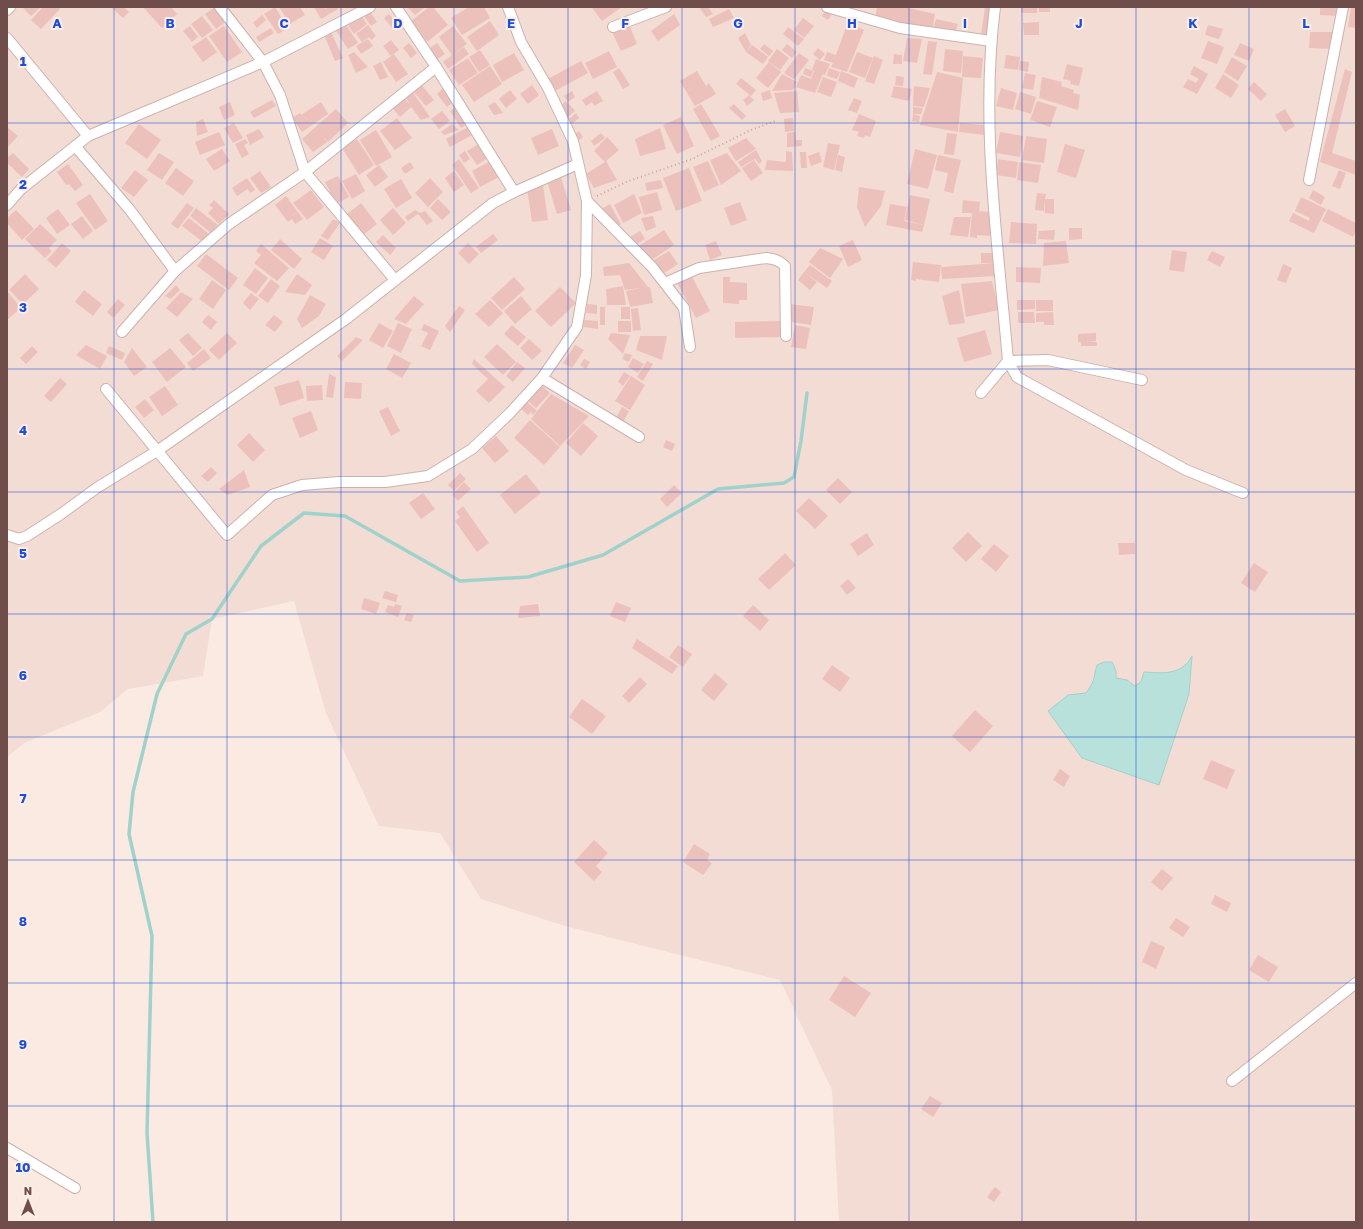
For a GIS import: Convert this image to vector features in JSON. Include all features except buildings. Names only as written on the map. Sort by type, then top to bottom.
[{"type":"street","points":[[7,10],[10,7]]},
{"type":"street","points":[[220,7],[263,62],[280,95],[305,172],[395,280]]},
{"type":"street","points":[[7,205],[21,189],[88,136],[263,62],[370,7]]},
{"type":"street","points":[[396,7],[436,67],[514,192]]},
{"type":"street","points":[[106,389],[227,535],[272,495],[302,484],[385,482],[428,476],[472,449],[510,413],[542,378],[577,327],[586,274],[586,201],[573,140],[548,88],[521,42],[508,7]]},
{"type":"street","points":[[613,27],[666,7]]},
{"type":"street","points":[[827,7],[900,28],[991,41]]},
{"type":"street","points":[[996,7],[991,41],[990,158],[1008,361],[1017,377],[1186,470],[1243,493]]},
{"type":"street","points":[[1309,180],[1343,7]]},
{"type":"street","points":[[7,38],[88,136]]},
{"type":"street","points":[[122,332],[175,271],[229,224],[305,172],[436,67]]},
{"type":"street","points":[[75,146],[130,210],[175,271]]},
{"type":"street","points":[[7,535],[19,539],[27,536],[61,514],[98,487],[157,451],[346,319],[493,203],[514,192],[578,164]]},
{"type":"street","points":[[586,201],[652,267],[684,308],[690,347]]},
{"type":"street","points":[[664,283],[699,268],[766,258],[774,259],[785,266],[786,336]]},
{"type":"street","points":[[981,393],[1008,361],[1048,360],[1142,380]]},
{"type":"street","points":[[542,378],[639,437]]},
{"type":"street","points":[[1232,1081],[1356,983]]},
{"type":"street","points":[[7,1148],[75,1188]]},
{"type":"path","points":[[586,201],[626,182],[692,159],[751,130],[775,121]]},
{"type":"shaded area","points":[[7,7],[1356,7],[1356,1222],[839,1222],[832,1090],[780,980],[565,926],[481,899],[440,833],[379,826],[326,713],[294,601],[212,619],[203,676],[128,689],[100,712],[24,743],[7,757]]},
{"type":"water","points":[[1192,656],[1189,694],[1159,785],[1082,758],[1048,711],[1068,695],[1086,693],[1093,682],[1097,665],[1104,662],[1112,662],[1116,671],[1116,678],[1127,680],[1135,686],[1141,682],[1144,672],[1165,673],[1177,670],[1183,667]]},
{"type":"waterway","points":[[153,1222],[147,1133],[152,936],[129,834],[133,792],[157,694],[186,634],[212,619],[261,546],[304,513],[345,516],[460,581],[528,577],[603,555],[718,489],[784,483],[794,477],[801,441],[807,393]]}]
